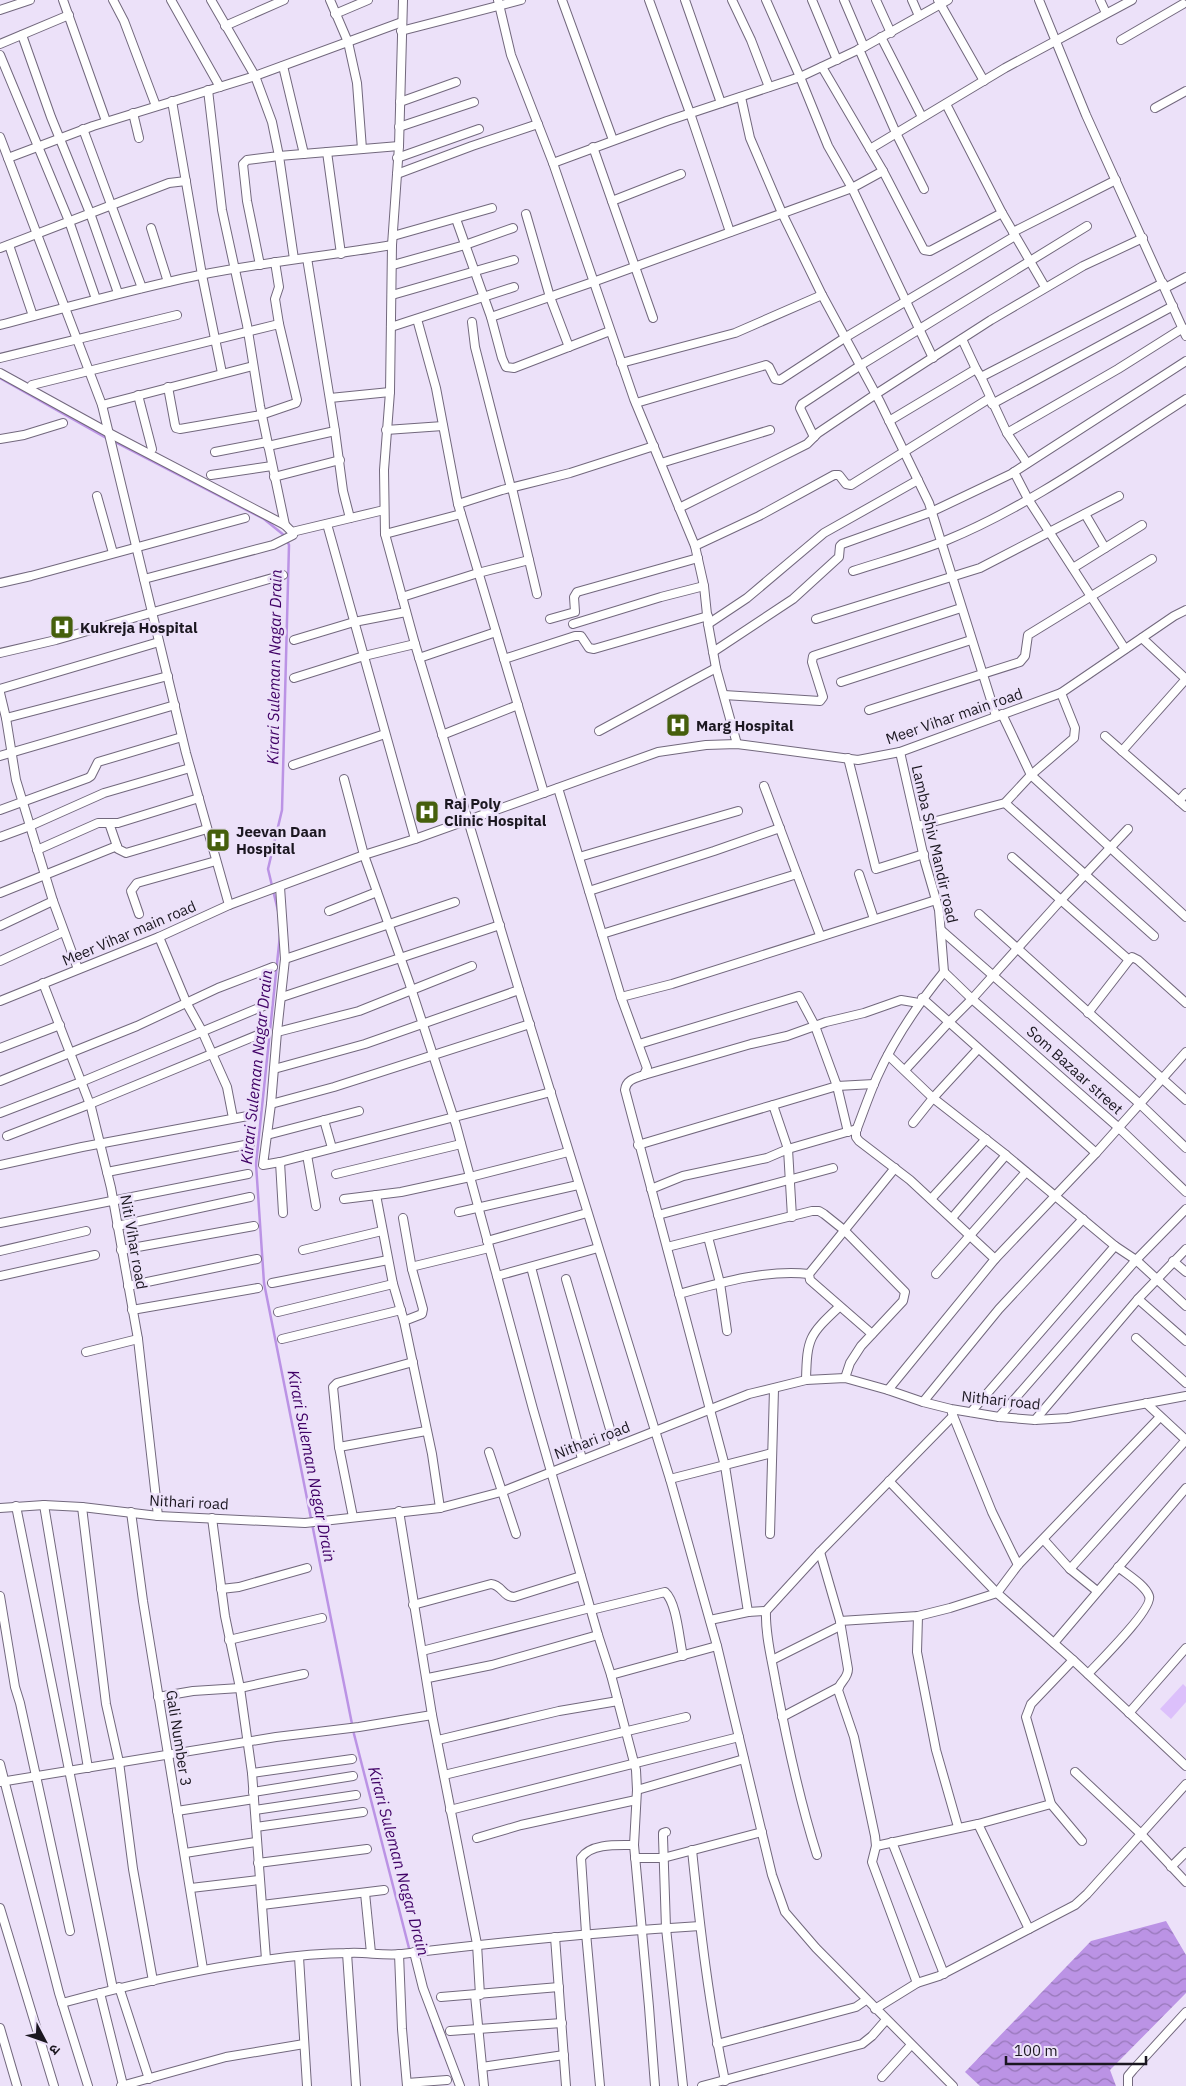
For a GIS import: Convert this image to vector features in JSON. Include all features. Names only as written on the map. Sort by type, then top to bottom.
[{"type":"street","points":[[0,10],[30,0]]},
{"type":"street","points":[[63,0],[106,121]]},
{"type":"street","points":[[113,0],[124,21],[156,106]]},
{"type":"street","points":[[171,0],[220,87]]},
{"type":"street","points":[[210,0],[255,76],[272,122],[279,156],[294,260]]},
{"type":"street","points":[[226,26],[272,2],[284,0]]},
{"type":"street","points":[[330,0],[348,42],[357,83],[362,149]]},
{"type":"street","points":[[335,14],[368,0]]},
{"type":"street","points":[[403,0],[399,146],[392,245],[390,392],[386,430],[384,534],[419,658],[568,1152],[670,1479],[717,1646],[772,1875],[785,1912],[816,1948],[866,2000],[953,2086]]},
{"type":"street","points":[[401,31],[423,27],[498,4],[522,0]]},
{"type":"street","points":[[562,0],[613,140]]},
{"type":"street","points":[[649,0],[730,232]]},
{"type":"street","points":[[684,0],[721,103]]},
{"type":"street","points":[[732,0],[751,40],[769,87]]},
{"type":"street","points":[[766,0],[800,76],[828,146],[852,188],[933,358]]},
{"type":"street","points":[[812,0],[837,60]]},
{"type":"street","points":[[844,0],[861,48],[896,133],[924,189]]},
{"type":"street","points":[[876,0],[891,33]]},
{"type":"street","points":[[912,0],[920,16]]},
{"type":"street","points":[[553,163],[822,67],[891,33],[939,3],[948,0]]},
{"type":"street","points":[[1007,433],[1184,332],[1086,115],[1039,0]]},
{"type":"street","points":[[1100,0],[1106,13]]},
{"type":"street","points":[[870,149],[1056,40],[1132,0]]},
{"type":"street","points":[[939,3],[984,81]]},
{"type":"street","points":[[498,4],[512,56],[553,163],[621,363],[696,546],[716,668],[738,744]]},
{"type":"street","points":[[1121,40],[1183,5]]},
{"type":"street","points":[[0,44],[69,15]]},
{"type":"street","points":[[5,155],[38,146],[106,121],[255,76],[402,22]]},
{"type":"street","points":[[22,35],[90,213],[118,293]]},
{"type":"street","points":[[881,37],[922,117]]},
{"type":"street","points":[[0,55],[68,222],[96,299]]},
{"type":"street","points":[[282,66],[304,154]]},
{"type":"street","points":[[822,67],[883,171],[924,250],[930,251],[1002,212]]},
{"type":"street","points":[[400,102],[456,82]]},
{"type":"street","points":[[208,90],[222,210],[248,333],[261,415],[285,525]]},
{"type":"street","points":[[1155,108],[1186,91]]},
{"type":"street","points":[[741,97],[750,138],[782,213],[822,295],[876,394],[918,480],[931,512],[982,674],[999,715],[1031,776],[1186,916]]},
{"type":"street","points":[[172,101],[202,275],[222,374]]},
{"type":"street","points":[[399,127],[474,102]]},
{"type":"street","points":[[946,104],[1029,262],[1045,287]]},
{"type":"street","points":[[133,113],[139,138]]},
{"type":"street","points":[[397,174],[538,124]]},
{"type":"street","points":[[397,158],[479,128]]},
{"type":"street","points":[[83,129],[142,288]]},
{"type":"street","points":[[0,137],[5,155],[102,405],[182,737],[229,906]]},
{"type":"street","points":[[260,264],[247,202],[243,164],[247,160],[399,146]]},
{"type":"street","points":[[593,148],[653,318]]},
{"type":"street","points":[[327,152],[341,254]]},
{"type":"street","points":[[491,317],[852,188],[883,171]]},
{"type":"street","points":[[612,201],[680,174]]},
{"type":"street","points":[[636,403],[766,365],[775,379],[780,380],[846,337],[1014,234],[1116,180]]},
{"type":"street","points":[[0,248],[169,183],[186,181]]},
{"type":"street","points":[[393,236],[492,208]]},
{"type":"street","points":[[526,214],[550,297],[569,347]]},
{"type":"street","points":[[456,219],[491,317],[502,358],[509,368],[610,331]]},
{"type":"street","points":[[814,437],[800,406],[861,365],[1087,226]]},
{"type":"street","points":[[152,228],[168,282]]},
{"type":"street","points":[[393,265],[465,245],[513,228]]},
{"type":"street","points":[[679,508],[807,444],[814,437],[876,394],[1045,287],[1083,266],[1143,238]]},
{"type":"street","points":[[10,245],[33,316]]},
{"type":"street","points":[[0,325],[118,293],[202,275],[260,264],[341,254],[392,245]]},
{"type":"street","points":[[307,258],[336,431],[343,491],[350,518]]},
{"type":"street","points":[[392,295],[514,260]]},
{"type":"street","points":[[168,387],[176,428],[261,415],[294,404],[297,400],[275,299],[279,287],[275,262]]},
{"type":"street","points":[[981,377],[1164,285],[1186,277]]},
{"type":"street","points":[[391,326],[514,287]]},
{"type":"street","points":[[621,363],[735,333],[822,295]]},
{"type":"street","points":[[696,546],[759,516],[834,475],[839,475],[846,484],[851,485],[991,401],[1173,306]]},
{"type":"street","points":[[0,358],[177,315]]},
{"type":"street","points":[[417,319],[436,388],[458,504],[544,792]]},
{"type":"street","points":[[472,322],[475,347],[512,488],[537,594]]},
{"type":"street","points":[[32,385],[279,324]]},
{"type":"street","points":[[962,339],[1007,433],[1027,463]]},
{"type":"street","points":[[713,652],[793,599],[838,557],[842,544],[931,512],[1014,472],[1186,361]]},
{"type":"street","points":[[102,405],[253,366]]},
{"type":"street","points":[[889,421],[976,369]]},
{"type":"street","points":[[0,373],[110,435],[285,525],[292,532],[384,510]]},
{"type":"street","points":[[330,398],[390,392]]},
{"type":"street","points":[[138,395],[152,449]]},
{"type":"street","points":[[853,571],[940,542],[1011,509],[1186,399]]},
{"type":"street","points":[[0,439],[24,435],[63,423]]},
{"type":"street","points":[[386,430],[443,426]]},
{"type":"street","points":[[661,463],[770,430]]},
{"type":"street","points":[[215,452],[336,431]]},
{"type":"street","points":[[458,504],[570,473],[654,446]]},
{"type":"street","points":[[274,476],[340,460]]},
{"type":"street","points":[[211,475],[272,466]]},
{"type":"street","points":[[1014,472],[1028,499],[1125,650]]},
{"type":"street","points":[[504,659],[575,636],[581,636],[589,648],[594,649],[708,620],[748,598],[824,533],[918,480]]},
{"type":"street","points":[[97,496],[113,553]]},
{"type":"street","points":[[816,619],[980,568],[1119,496]]},
{"type":"street","points":[[384,534],[461,514]]},
{"type":"street","points":[[1085,514],[1105,548]]},
{"type":"street","points":[[0,583],[245,518]]},
{"type":"street","points":[[327,524],[415,839]]},
{"type":"street","points":[[1072,568],[1142,525]]},
{"type":"street","points":[[144,579],[221,560],[288,538]]},
{"type":"street","points":[[550,619],[575,612],[574,597],[577,592],[698,558]]},
{"type":"street","points":[[869,710],[1020,662],[1025,656],[1028,635],[1092,598],[1152,559]]},
{"type":"street","points":[[402,597],[478,573],[529,560]]},
{"type":"street","points":[[0,653],[56,640],[283,575]]},
{"type":"street","points":[[573,624],[704,586]]},
{"type":"street","points":[[724,695],[820,701],[824,697],[812,662],[813,656],[961,608]]},
{"type":"street","name":"Meer Vihar main road","points":[[1,998],[159,937],[278,887],[668,749],[738,744],[858,760],[900,752],[1061,693],[1174,616],[1186,610]]},
{"type":"street","points":[[294,640],[354,622],[406,612]]},
{"type":"street","points":[[419,658],[496,632]]},
{"type":"street","points":[[1122,751],[1186,679],[1142,638]]},
{"type":"street","points":[[841,682],[971,640]]},
{"type":"street","points":[[78,969],[63,932],[16,780],[0,691],[159,642]]},
{"type":"street","points":[[294,678],[364,656],[415,644]]},
{"type":"street","points":[[599,730],[716,668]]},
{"type":"street","points":[[6,718],[168,676]]},
{"type":"street","points":[[917,826],[1005,803],[1031,776],[1072,741],[1076,733],[1061,693]]},
{"type":"street","points":[[0,756],[174,705]]},
{"type":"street","points":[[442,735],[518,705]]},
{"type":"street","points":[[293,765],[386,734]]},
{"type":"street","points":[[1105,736],[1186,807]]},
{"type":"street","points":[[0,810],[88,778],[98,762],[182,737]]},
{"type":"street","name":"Lamba Shiv Mandir road","points":[[900,752],[936,900],[941,930],[944,972]]},
{"type":"street","points":[[848,758],[876,869],[924,854]]},
{"type":"street","points":[[0,837],[30,826],[104,793],[190,768]]},
{"type":"street","points":[[344,779],[364,855],[412,989],[461,1144],[550,1472],[611,1675],[634,1764],[637,1790],[634,1845],[655,2086]]},
{"type":"street","points":[[764,786],[820,936]]},
{"type":"street","points":[[558,788],[621,997],[647,1068],[644,1075]]},
{"type":"street","points":[[1179,801],[1186,793]]},
{"type":"street","points":[[37,850],[98,823],[118,823],[199,798]]},
{"type":"street","points":[[1005,803],[1154,936]]},
{"type":"street","points":[[579,857],[738,811]]},
{"type":"street","points":[[109,823],[117,846],[121,852],[126,853],[208,829]]},
{"type":"street","points":[[589,890],[780,828]]},
{"type":"street","points":[[905,1070],[1128,828]]},
{"type":"street","points":[[0,894],[117,846]]},
{"type":"street","points":[[1012,857],[1129,960]]},
{"type":"street","points":[[139,914],[131,891],[137,883],[216,861]]},
{"type":"street","points":[[602,934],[797,874]]},
{"type":"street","points":[[859,874],[874,919]]},
{"type":"street","points":[[278,887],[285,959],[263,1165],[551,1092]]},
{"type":"street","points":[[329,911],[377,892]]},
{"type":"street","points":[[621,997],[672,984],[936,900]]},
{"type":"street","points":[[0,926],[53,901]]},
{"type":"street","points":[[285,959],[455,902]]},
{"type":"street","points":[[979,914],[1186,1100]]},
{"type":"street","points":[[282,997],[500,925]]},
{"type":"street","points":[[941,930],[1140,1104],[1186,1148]]},
{"type":"street","points":[[0,961],[63,932]]},
{"type":"street","points":[[159,937],[187,1004],[202,1031],[227,1087],[233,1118]]},
{"type":"street","points":[[1088,1013],[1132,957],[1138,960],[1186,1003]]},
{"type":"street","points":[[277,1032],[334,1018],[472,966]]},
{"type":"street","points":[[0,1080],[137,1026],[218,988],[273,967]]},
{"type":"street","points":[[944,972],[921,1000],[888,1055],[874,1084],[857,1129],[856,1137],[931,1199],[995,1259]]},
{"type":"street","name":"Som Bazaar street","points":[[944,972],[972,999],[1119,1128],[1186,1192]]},
{"type":"street","name":"Niti Vihar road","points":[[43,983],[90,1104],[107,1172],[138,1339],[158,1516]]},
{"type":"street","points":[[274,1069],[365,1044],[519,990]]},
{"type":"street","points":[[639,1044],[796,996],[801,998],[815,1026],[837,1086],[848,1132]]},
{"type":"street","points":[[748,1612],[725,1466],[687,1320],[638,1145],[625,1090],[626,1085],[630,1080],[644,1075],[864,1013],[901,1000],[921,1000],[949,1022],[1096,1153]]},
{"type":"street","points":[[0,1113],[81,1082],[266,1005]]},
{"type":"street","points":[[0,1048],[60,1024]]},
{"type":"street","points":[[271,1104],[334,1087],[530,1024]]},
{"type":"street","points":[[7,1136],[265,1032]]},
{"type":"street","points":[[914,1123],[933,1098],[978,1049]]},
{"type":"street","points":[[888,1390],[995,1259],[1096,1153],[1186,1052]]},
{"type":"street","points":[[888,1055],[933,1098],[1006,1155],[1115,1246],[1136,1260],[1186,1306]]},
{"type":"street","points":[[638,1145],[837,1086],[874,1084]]},
{"type":"street","points":[[773,1105],[788,1149],[792,1217]]},
{"type":"street","points":[[267,1135],[359,1111]]},
{"type":"street","points":[[0,1165],[253,1115]]},
{"type":"street","points":[[324,1120],[332,1148]]},
{"type":"street","points":[[651,1189],[684,1176],[767,1158],[788,1149],[857,1129]]},
{"type":"street","points":[[931,1199],[986,1139]]},
{"type":"street","points":[[107,1172],[250,1144]]},
{"type":"street","points":[[336,1174],[461,1144]]},
{"type":"street","points":[[344,1199],[401,1192],[470,1178],[568,1152]]},
{"type":"street","points":[[307,1155],[316,1206]]},
{"type":"street","points":[[952,1218],[1006,1155]]},
{"type":"street","points":[[280,1162],[283,1213]]},
{"type":"street","points":[[658,1215],[833,1168]]},
{"type":"street","points":[[872,1334],[810,1280],[809,1274],[895,1168]]},
{"type":"street","points":[[936,1274],[1026,1172]]},
{"type":"street","points":[[0,1223],[248,1174]]},
{"type":"street","points":[[459,1212],[578,1185]]},
{"type":"street","points":[[376,1195],[393,1284],[404,1320],[432,1454],[440,1508]]},
{"type":"street","points":[[118,1226],[250,1197]]},
{"type":"street","points":[[999,1417],[1136,1260],[1186,1209]]},
{"type":"street","points":[[667,1247],[819,1211],[844,1230],[905,1292],[903,1301],[853,1357],[845,1378]]},
{"type":"street","points":[[412,1269],[415,1266],[587,1213]]},
{"type":"street","points":[[403,1218],[412,1269],[423,1309],[422,1314],[404,1320]]},
{"type":"street","points":[[923,1402],[999,1309],[1083,1219]]},
{"type":"street","points":[[121,1250],[254,1226]]},
{"type":"street","points":[[0,1251],[86,1231]]},
{"type":"street","points":[[303,1250],[382,1231]]},
{"type":"street","points":[[708,1237],[720,1283],[727,1331]]},
{"type":"street","points":[[971,1412],[1115,1246]]},
{"type":"street","points":[[497,1276],[598,1248]]},
{"type":"street","points":[[1036,1420],[1138,1299],[1186,1248]]},
{"type":"street","points":[[0,1276],[95,1255]]},
{"type":"street","points":[[128,1286],[257,1259]]},
{"type":"street","points":[[272,1283],[388,1260]]},
{"type":"street","points":[[1173,1261],[1186,1272]]},
{"type":"street","points":[[530,1267],[582,1459]]},
{"type":"street","points":[[679,1294],[720,1283],[780,1272],[809,1274]]},
{"type":"street","points":[[566,1279],[615,1446]]},
{"type":"street","points":[[278,1312],[393,1284]]},
{"type":"street","points":[[132,1310],[258,1288]]},
{"type":"street","points":[[1138,1299],[1186,1341]]},
{"type":"street","points":[[806,1380],[807,1349],[812,1335],[839,1307]]},
{"type":"street","points":[[282,1339],[401,1310]]},
{"type":"street","points":[[1136,1338],[1186,1383]]},
{"type":"street","points":[[86,1352],[138,1339]]},
{"type":"street","points":[[353,1517],[339,1447],[333,1386],[337,1383],[413,1362]]},
{"type":"street","name":"Nithari road","points":[[0,1508],[44,1505],[82,1507],[158,1516],[310,1523],[399,1511],[440,1508],[501,1492],[749,1394],[806,1380],[845,1378],[888,1390],[952,1412],[971,1412],[999,1417],[1036,1420],[1068,1418],[1186,1396]]},
{"type":"street","points":[[770,1534],[774,1389]]},
{"type":"street","points":[[1070,1569],[1186,1440],[1146,1403]]},
{"type":"street","points":[[710,1620],[748,1612],[766,1611],[820,1552],[889,1482],[952,1412],[992,1512],[1018,1565]]},
{"type":"street","points":[[772,1660],[840,1623],[918,1616],[997,1593],[1018,1565],[1160,1417]]},
{"type":"street","points":[[339,1447],[426,1431]]},
{"type":"street","points":[[489,1452],[516,1534]]},
{"type":"street","points":[[670,1479],[772,1453]]},
{"type":"street","points":[[889,1482],[997,1593],[1073,1660],[1186,1766]]},
{"type":"street","points":[[1054,1643],[1186,1488]]},
{"type":"street","points":[[44,1505],[88,1768]]},
{"type":"street","points":[[16,1506],[68,1771],[116,1988],[149,2079]]},
{"type":"street","points":[[82,1507],[106,1704],[119,1762],[133,1868],[153,1981]]},
{"type":"street","points":[[399,1511],[413,1605],[428,1678],[432,1715],[477,1944],[478,2030],[484,2086]]},
{"type":"street","name":"Gali Number 3","points":[[131,1512],[142,1601],[203,1969]]},
{"type":"street","points":[[212,1518],[221,1589],[229,1640],[240,1688],[252,1773],[266,1960]]},
{"type":"street","points":[[1044,1540],[1070,1569],[1097,1591]]},
{"type":"street","points":[[782,1717],[839,1687],[848,1674],[840,1623],[820,1552]]},
{"type":"street","points":[[1088,1674],[1141,1615],[1150,1602],[1150,1597],[1145,1590],[1118,1567]]},
{"type":"street","points":[[221,1589],[239,1587],[307,1568]]},
{"type":"street","points":[[413,1605],[491,1584],[499,1587],[507,1596],[514,1597],[581,1576]]},
{"type":"street","points":[[422,1651],[665,1592],[669,1596],[674,1610],[683,1656]]},
{"type":"street","points":[[0,1596],[3,1629],[15,1687],[70,1932]]},
{"type":"street","points":[[766,1611],[782,1717],[804,1812],[817,1855]]},
{"type":"street","points":[[918,1616],[917,1652],[936,1750],[958,1827]]},
{"type":"street","points":[[229,1640],[322,1618]]},
{"type":"street","points":[[428,1678],[492,1665],[598,1635]]},
{"type":"street","points":[[611,1675],[717,1646]]},
{"type":"street","points":[[1129,1713],[1186,1648]]},
{"type":"street","points":[[1073,1660],[1031,1704],[1026,1718],[1051,1804],[1082,1841]]},
{"type":"street","points":[[158,1696],[240,1688],[304,1674]]},
{"type":"street","points":[[839,1687],[839,1693],[854,1737],[876,1846],[872,1858],[874,1872],[917,1983]]},
{"type":"street","points":[[438,1740],[559,1711],[618,1701]]},
{"type":"street","points":[[2,1782],[276,1737],[432,1715]]},
{"type":"street","points":[[444,1775],[686,1717]]},
{"type":"street","points":[[450,1810],[739,1737]]},
{"type":"street","points":[[252,1773],[352,1759]]},
{"type":"street","points":[[637,1790],[744,1759]]},
{"type":"street","points":[[0,1764],[2,1782],[62,2003],[88,2086]]},
{"type":"street","points":[[1074,1772],[1140,1833],[1186,1882]]},
{"type":"street","points":[[177,1811],[353,1776]]},
{"type":"street","points":[[875,2009],[917,1983],[944,1974],[1075,1905],[1186,1784]]},
{"type":"street","points":[[254,1810],[356,1794]]},
{"type":"street","points":[[477,1838],[521,1825],[636,1800]]},
{"type":"street","points":[[876,1846],[978,1824],[1051,1804]]},
{"type":"street","points":[[256,1827],[363,1812]]},
{"type":"street","points":[[978,1824],[1029,1929]]},
{"type":"street","points":[[666,1832],[663,1833],[666,1928],[683,2086]]},
{"type":"street","points":[[635,1858],[663,1858],[762,1832]]},
{"type":"street","points":[[184,1853],[256,1842]]},
{"type":"street","points":[[892,1842],[944,1974]]},
{"type":"street","points":[[600,2086],[586,1933],[582,1858],[584,1854],[593,1850],[612,1845],[634,1845]]},
{"type":"street","points":[[258,1863],[367,1849]]},
{"type":"street","points":[[692,1850],[700,1926],[717,2044],[725,2081]]},
{"type":"street","points":[[1172,1867],[1186,1852]]},
{"type":"street","points":[[191,1888],[259,1880]]},
{"type":"street","points":[[262,1905],[384,1890]]},
{"type":"street","points":[[365,1892],[371,1953]]},
{"type":"street","points":[[0,1908],[54,2086]]},
{"type":"street","points":[[62,2003],[116,1988],[203,1969],[266,1960],[347,1953],[408,1953],[586,1933],[700,1926]]},
{"type":"street","points":[[554,1937],[566,2086]]},
{"type":"street","points":[[347,1953],[356,2086]]},
{"type":"street","points":[[408,1953],[402,2029],[407,2085],[447,2080]]},
{"type":"street","points":[[408,1953],[460,2086]]},
{"type":"street","points":[[299,1957],[307,2086]]},
{"type":"street","points":[[441,1997],[559,1988]]},
{"type":"street","points":[[100,1993],[122,2086],[226,2057],[304,2044]]},
{"type":"street","points":[[717,2044],[856,2007],[866,2000]]},
{"type":"street","points":[[1128,2086],[1128,2076],[1132,2070],[1186,2012]]},
{"type":"street","points":[[702,2086],[862,2044],[886,2020]]},
{"type":"street","points":[[450,2031],[562,2023]]},
{"type":"street","points":[[0,2028],[17,2086]]},
{"type":"street","points":[[882,2077],[911,2045]]},
{"type":"street","points":[[482,2067],[564,2055]]},
{"type":"shaded area","points":[[1183,1684],[1186,1687],[1186,1702],[1171,1719],[1160,1709]]},
{"type":"water","points":[[1166,1921],[1186,1955],[1186,1993],[1110,2070],[1116,2086],[980,2086],[965,2072],[1091,1941]]},
{"type":"waterway","name":"Kirari Suleman Nagar Drain","points":[[0,378],[108,439]]},
{"type":"waterway","name":"Kirari Suleman Nagar Drain","points":[[113,441],[264,519],[285,536],[289,545],[282,810],[268,869],[279,915]]},
{"type":"waterway","name":"Kirari Suleman Nagar Drain","points":[[280,935],[256,1164],[264,1283],[354,1734],[410,1952]]},
{"type":"waterway","name":"Kirari Suleman Nagar Drain","points":[[433,2026],[441,2047]]},
{"type":"place","name":"Kukreja Hospital","points":[[62,627]]},
{"type":"place","name":"Marg Hospital","points":[[678,725]]},
{"type":"place","name":"Raj Poly Clinic Hospital","points":[[427,812]]},
{"type":"place","name":"Jeevan Daan Hospital","points":[[218,840]]}]
